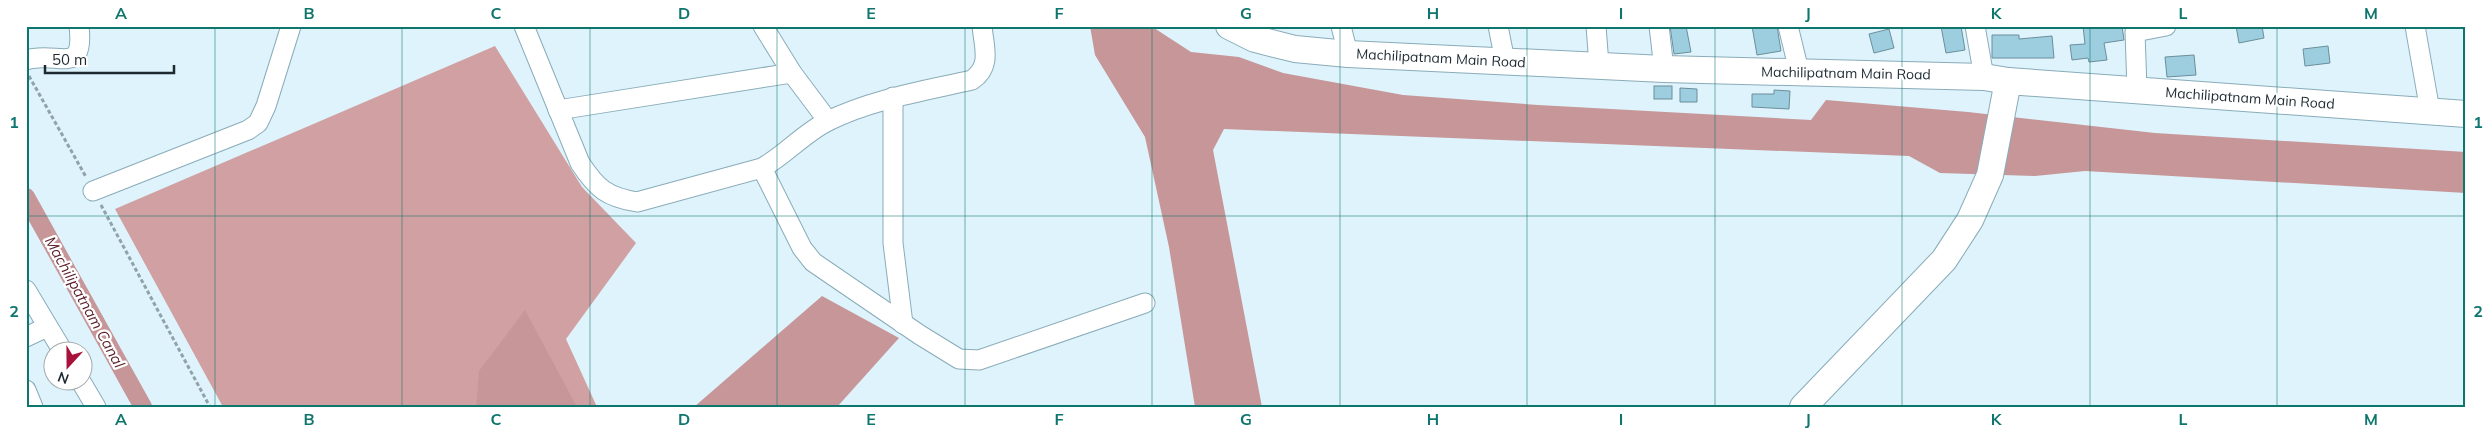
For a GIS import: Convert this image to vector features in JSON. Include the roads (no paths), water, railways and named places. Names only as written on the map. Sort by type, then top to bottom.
[{"type":"main road","name":"Machilipatnam Main Road","points":[[1229,26],[1255,39],[1295,49],[1348,54],[1664,69],[1800,71],[1999,85],[2137,89],[2466,114]]},
{"type":"main road","points":[[1803,407],[1944,260],[1970,220],[1990,175],[1999,85]]},
{"type":"street","points":[[26,60],[45,56],[64,61],[74,58],[79,52],[79,26]]},
{"type":"street","points":[[93,191],[248,130],[258,123],[266,106],[291,26]]},
{"type":"street","points":[[524,26],[580,163],[591,180],[603,191],[616,198],[637,202],[762,168],[780,158],[828,122],[893,97],[972,80],[982,74],[986,62],[982,26]]},
{"type":"street","points":[[763,26],[792,73],[828,122]]},
{"type":"street","points":[[1341,26],[1348,54]]},
{"type":"street","points":[[1498,26],[1505,61]]},
{"type":"street","points":[[1596,26],[1599,65]]},
{"type":"street","points":[[1659,26],[1664,69]]},
{"type":"street","points":[[1788,26],[1800,71]]},
{"type":"street","points":[[1975,26],[1999,85]]},
{"type":"street","points":[[2137,89],[2135,32],[2166,26]]},
{"type":"street","points":[[2415,26],[2430,111]]},
{"type":"street","points":[[558,110],[792,73]]},
{"type":"street","points":[[893,97],[893,243],[903,324]]},
{"type":"street","points":[[762,168],[802,248],[814,262],[903,324],[959,359],[979,360],[1145,303]]},
{"type":"street","points":[[26,290],[55,340]]},
{"type":"street","points":[[26,336],[47,327]]},
{"type":"street","points":[[26,390],[33,407]]},
{"type":"street","points":[[86,390],[96,407]]},
{"type":"waterway","name":"Machilipatnam Canal","points":[[26,197],[143,407]]}]
